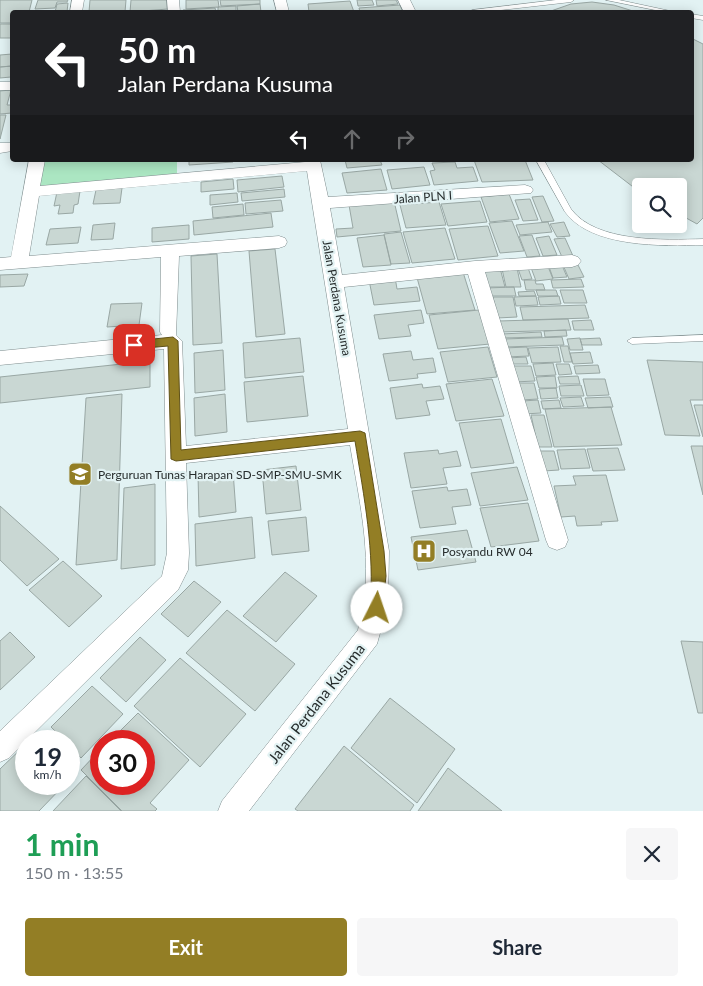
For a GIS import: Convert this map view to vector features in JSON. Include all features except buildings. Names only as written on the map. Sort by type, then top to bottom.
[{"type":"street","points":[[19,263],[37,162]]},
{"type":"street","points":[[31,192],[312,163]]},
{"type":"street","name":"Jalan Perdana Kusuma","points":[[232,811],[368,636],[377,608],[378,551],[321,203],[312,163]]},
{"type":"street","name":"Jalan PLN I","points":[[321,203],[525,190]]},
{"type":"street","points":[[0,264],[279,242]]},
{"type":"street","points":[[0,749],[170,583],[176,570],[178,552],[170,251]]},
{"type":"street","points":[[334,282],[475,267],[572,261]]},
{"type":"street","points":[[475,267],[557,540]]},
{"type":"street","points":[[0,358],[171,337]]},
{"type":"street","points":[[176,456],[360,436]]},
{"type":"lane","points":[[488,10],[571,0]]},
{"type":"lane","points":[[609,0],[662,10]]},
{"type":"lane","points":[[541,162],[574,218],[588,226],[620,238],[676,243],[703,242]]},
{"type":"lane","points":[[632,341],[703,338]]},
{"type":"green space","points":[[42,162],[177,162],[177,175],[39,187]]},
{"type":"place","name":"Perguruan Tunas Harapan SD-SMP-SMU-SMK","points":[[80,474]]},
{"type":"place","name":"Posyandu RW 04","points":[[424,551]]},
{"type":"route","points":[[134,345],[173,341],[176,456],[360,436],[378,551],[377,608]]}]
